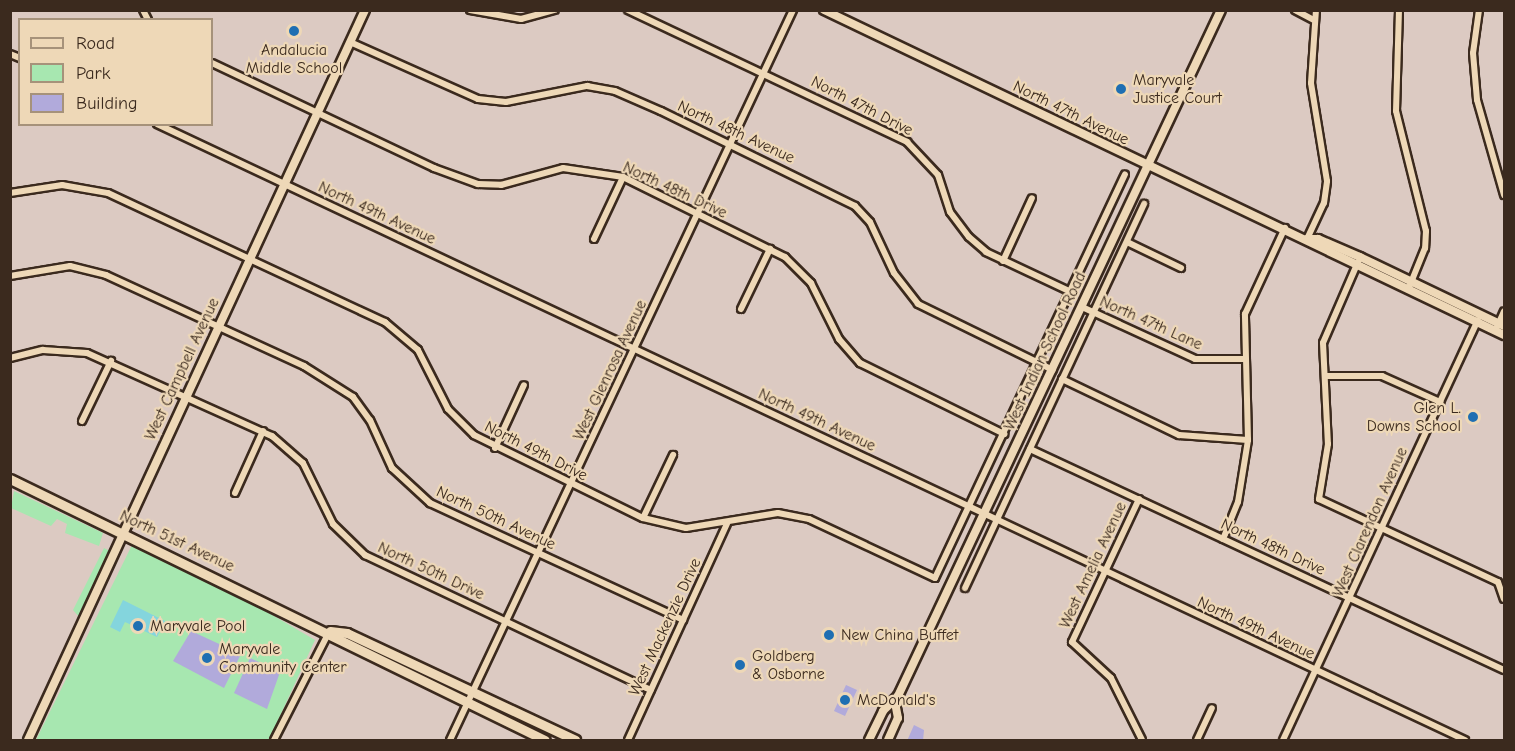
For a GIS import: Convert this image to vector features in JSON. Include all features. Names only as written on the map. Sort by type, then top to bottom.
[{"type":"main road","name":"West Indian School Road","points":[[869,741],[883,711],[895,703],[986,514],[1221,10]]},
{"type":"main road","name":"North 51st Avenue","points":[[10,479],[330,631],[347,633],[575,741]]},
{"type":"main road","name":"North 51st Avenue","points":[[330,631],[342,643],[545,741]]},
{"type":"main road","name":"West Indian School Road","points":[[888,741],[898,718],[895,703]]},
{"type":"street","name":"West Campbell Avenue","points":[[28,741],[127,534],[184,395],[365,10]]},
{"type":"street","points":[[470,10],[521,19],[555,10]]},
{"type":"street","name":"North 47th Drive","points":[[628,10],[907,142],[938,176],[950,212],[969,237],[1003,261],[1071,292]]},
{"type":"street","name":"West Glenrosa Avenue","points":[[450,741],[793,10]]},
{"type":"street","name":"North 47th Avenue","points":[[824,10],[1308,239],[1356,266],[1410,286],[1500,326],[1504,335]]},
{"type":"street","points":[[1295,10],[1314,20]]},
{"type":"street","points":[[1308,239],[1324,203],[1327,181],[1311,82],[1316,10]]},
{"type":"street","points":[[1399,10],[1396,111],[1426,231],[1425,248],[1410,286]]},
{"type":"street","points":[[1479,10],[1473,53],[1477,100],[1504,195]]},
{"type":"street","name":"North 48th Avenue","points":[[350,42],[478,99],[506,102],[588,86],[615,91],[731,144],[855,206],[870,222],[894,273],[918,304],[1053,370]]},
{"type":"street","name":"North 48th Drive","points":[[213,63],[434,168],[478,184],[501,185],[563,168],[623,177],[770,249],[804,273],[839,339],[860,363],[1004,434]]},
{"type":"street","name":"North 49th Avenue","points":[[161,126],[1465,741]]},
{"type":"street","name":"West Indian School Road","points":[[935,578],[1125,176]]},
{"type":"street","points":[[594,239],[623,177]]},
{"type":"street","name":"North 49th Drive","points":[[10,193],[52,185],[99,190],[249,256],[399,330],[429,365],[448,409],[495,448],[643,518],[686,528],[727,524],[778,513],[809,519],[935,578]]},
{"type":"street","points":[[1003,261],[1032,198]]},
{"type":"street","name":"West Indian School Road","points":[[965,588],[1144,204]]},
{"type":"street","points":[[1223,539],[1238,502],[1248,440],[1245,314],[1285,228]]},
{"type":"street","name":"North 47th Avenue","points":[[1308,239],[1318,239],[1360,257],[1410,286]]},
{"type":"street","points":[[1126,242],[1181,268]]},
{"type":"street","points":[[741,309],[770,249]]},
{"type":"street","points":[[1360,257],[1327,323],[1323,343],[1327,376],[1328,444],[1319,499],[1501,581],[1504,599]]},
{"type":"street","name":"North 50th Avenue","points":[[10,276],[46,267],[87,270],[217,326],[343,388],[370,420],[392,468],[410,488],[430,503],[683,621]]},
{"type":"street","name":"North 47th Lane","points":[[1082,307],[1195,359],[1245,358]]},
{"type":"street","points":[[1500,326],[1504,311]]},
{"type":"street","name":"West Clarendon Avenue","points":[[1283,741],[1317,672],[1479,318]]},
{"type":"street","name":"North 50th Drive","points":[[10,358],[69,349],[111,361],[264,431],[303,463],[333,524],[365,555],[651,690]]},
{"type":"street","points":[[82,421],[111,361]]},
{"type":"street","points":[[1327,376],[1382,376],[1440,402]]},
{"type":"street","points":[[1062,380],[1179,435],[1248,440]]},
{"type":"street","points":[[495,448],[524,385]]},
{"type":"street","points":[[235,493],[264,431]]},
{"type":"street","name":"North 48th Drive","points":[[1030,448],[1504,670]]},
{"type":"street","points":[[643,518],[673,455]]},
{"type":"street","name":"West Amelia Avenue","points":[[1138,499],[1072,642],[1111,678],[1138,739]]},
{"type":"street","name":"West Mackenzie Drive","points":[[628,741],[727,524]]},
{"type":"street","points":[[274,741],[330,631]]},
{"type":"street","points":[[1197,741],[1212,708]]},
{"type":"green space","points":[[14,491],[103,533],[99,546],[65,533],[67,524],[57,519],[51,526],[11,508]]},
{"type":"green space","points":[[132,545],[238,595],[315,640],[269,740],[36,740]]},
{"type":"green space","points":[[104,548],[110,551],[79,617],[73,610]]},
{"type":"water","points":[[123,600],[165,621],[157,637],[125,622],[120,632],[110,627]]},
{"type":"building","name":"Maryvale Community Center","points":[[191,631],[241,654],[224,688],[173,661]]},
{"type":"building","points":[[250,658],[280,672],[267,709],[234,693]]},
{"type":"building","name":"McDonald's","points":[[846,685],[857,690],[845,716],[834,711]]},
{"type":"building","points":[[914,725],[924,730],[923,741],[907,741]]},
{"type":"place","name":"Andalucia Middle School","points":[[294,31]]},
{"type":"place","name":"Maryvale Justice Court","points":[[1121,89]]},
{"type":"place","name":"Glen L. Downs School","points":[[1473,417]]},
{"type":"place","name":"Maryvale Pool","points":[[138,626]]},
{"type":"place","name":"New China Buffet","points":[[829,635]]},
{"type":"place","name":"Maryvale Community Center","points":[[207,658]]},
{"type":"place","name":"Goldberg & Osborne","points":[[740,665]]},
{"type":"place","name":"McDonald's","points":[[845,700]]}]
